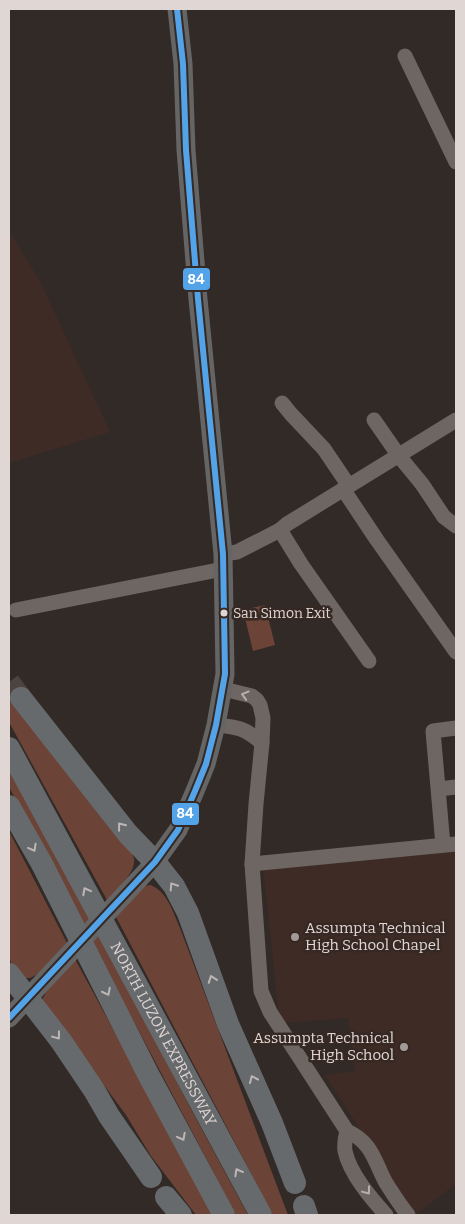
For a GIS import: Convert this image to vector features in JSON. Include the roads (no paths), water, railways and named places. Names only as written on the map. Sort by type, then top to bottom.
[{"type":"highway","points":[[21,698],[128,834],[155,862],[174,886],[188,913],[228,1024],[272,1123],[295,1183]]},
{"type":"highway","name":"NORTH LUZON EXPRESSWAY","points":[[9,748],[262,1215]]},
{"type":"highway","name":"NORTH LUZON EXPRESSWAY","points":[[9,806],[42,864],[148,1074],[224,1215]]},
{"type":"highway","points":[[9,974],[61,1041],[151,1177]]},
{"type":"highway","points":[[166,1197],[181,1215]]},
{"type":"main road","points":[[9,1018],[155,862],[178,830],[206,764],[223,689],[225,674],[223,561],[198,300],[186,150],[183,64],[177,9]]},
{"type":"street","points":[[405,56],[456,162]]},
{"type":"street","points":[[282,403],[324,449],[377,540],[456,652]]},
{"type":"street","points":[[374,420],[444,517],[456,526]]},
{"type":"street","points":[[16,610],[223,561],[280,530],[456,420]]},
{"type":"street","points":[[280,530],[301,564],[369,661]]},
{"type":"street","points":[[223,689],[252,696],[258,700],[262,718],[262,743],[252,864],[261,991],[270,1012],[347,1131],[356,1135],[371,1150],[385,1181],[408,1215]]},
{"type":"street","points":[[216,725],[237,727],[251,733],[262,743]]},
{"type":"street","points":[[252,864],[449,844],[439,789],[433,731],[456,728]]},
{"type":"street","points":[[439,789],[456,787]]},
{"type":"street","points":[[347,1131],[345,1151],[351,1166],[364,1188],[384,1213],[396,1198]]},
{"type":"street","points":[[351,1166],[373,1156]]},
{"type":"tunnel","points":[[9,682],[21,698]]},
{"type":"place","name":"San Simon Exit","points":[[224,613]]},
{"type":"place","name":"Assumpta Technical High School Chapel","points":[[295,937]]},
{"type":"place","name":"Assumpta Technical High School","points":[[404,1047]]}]
